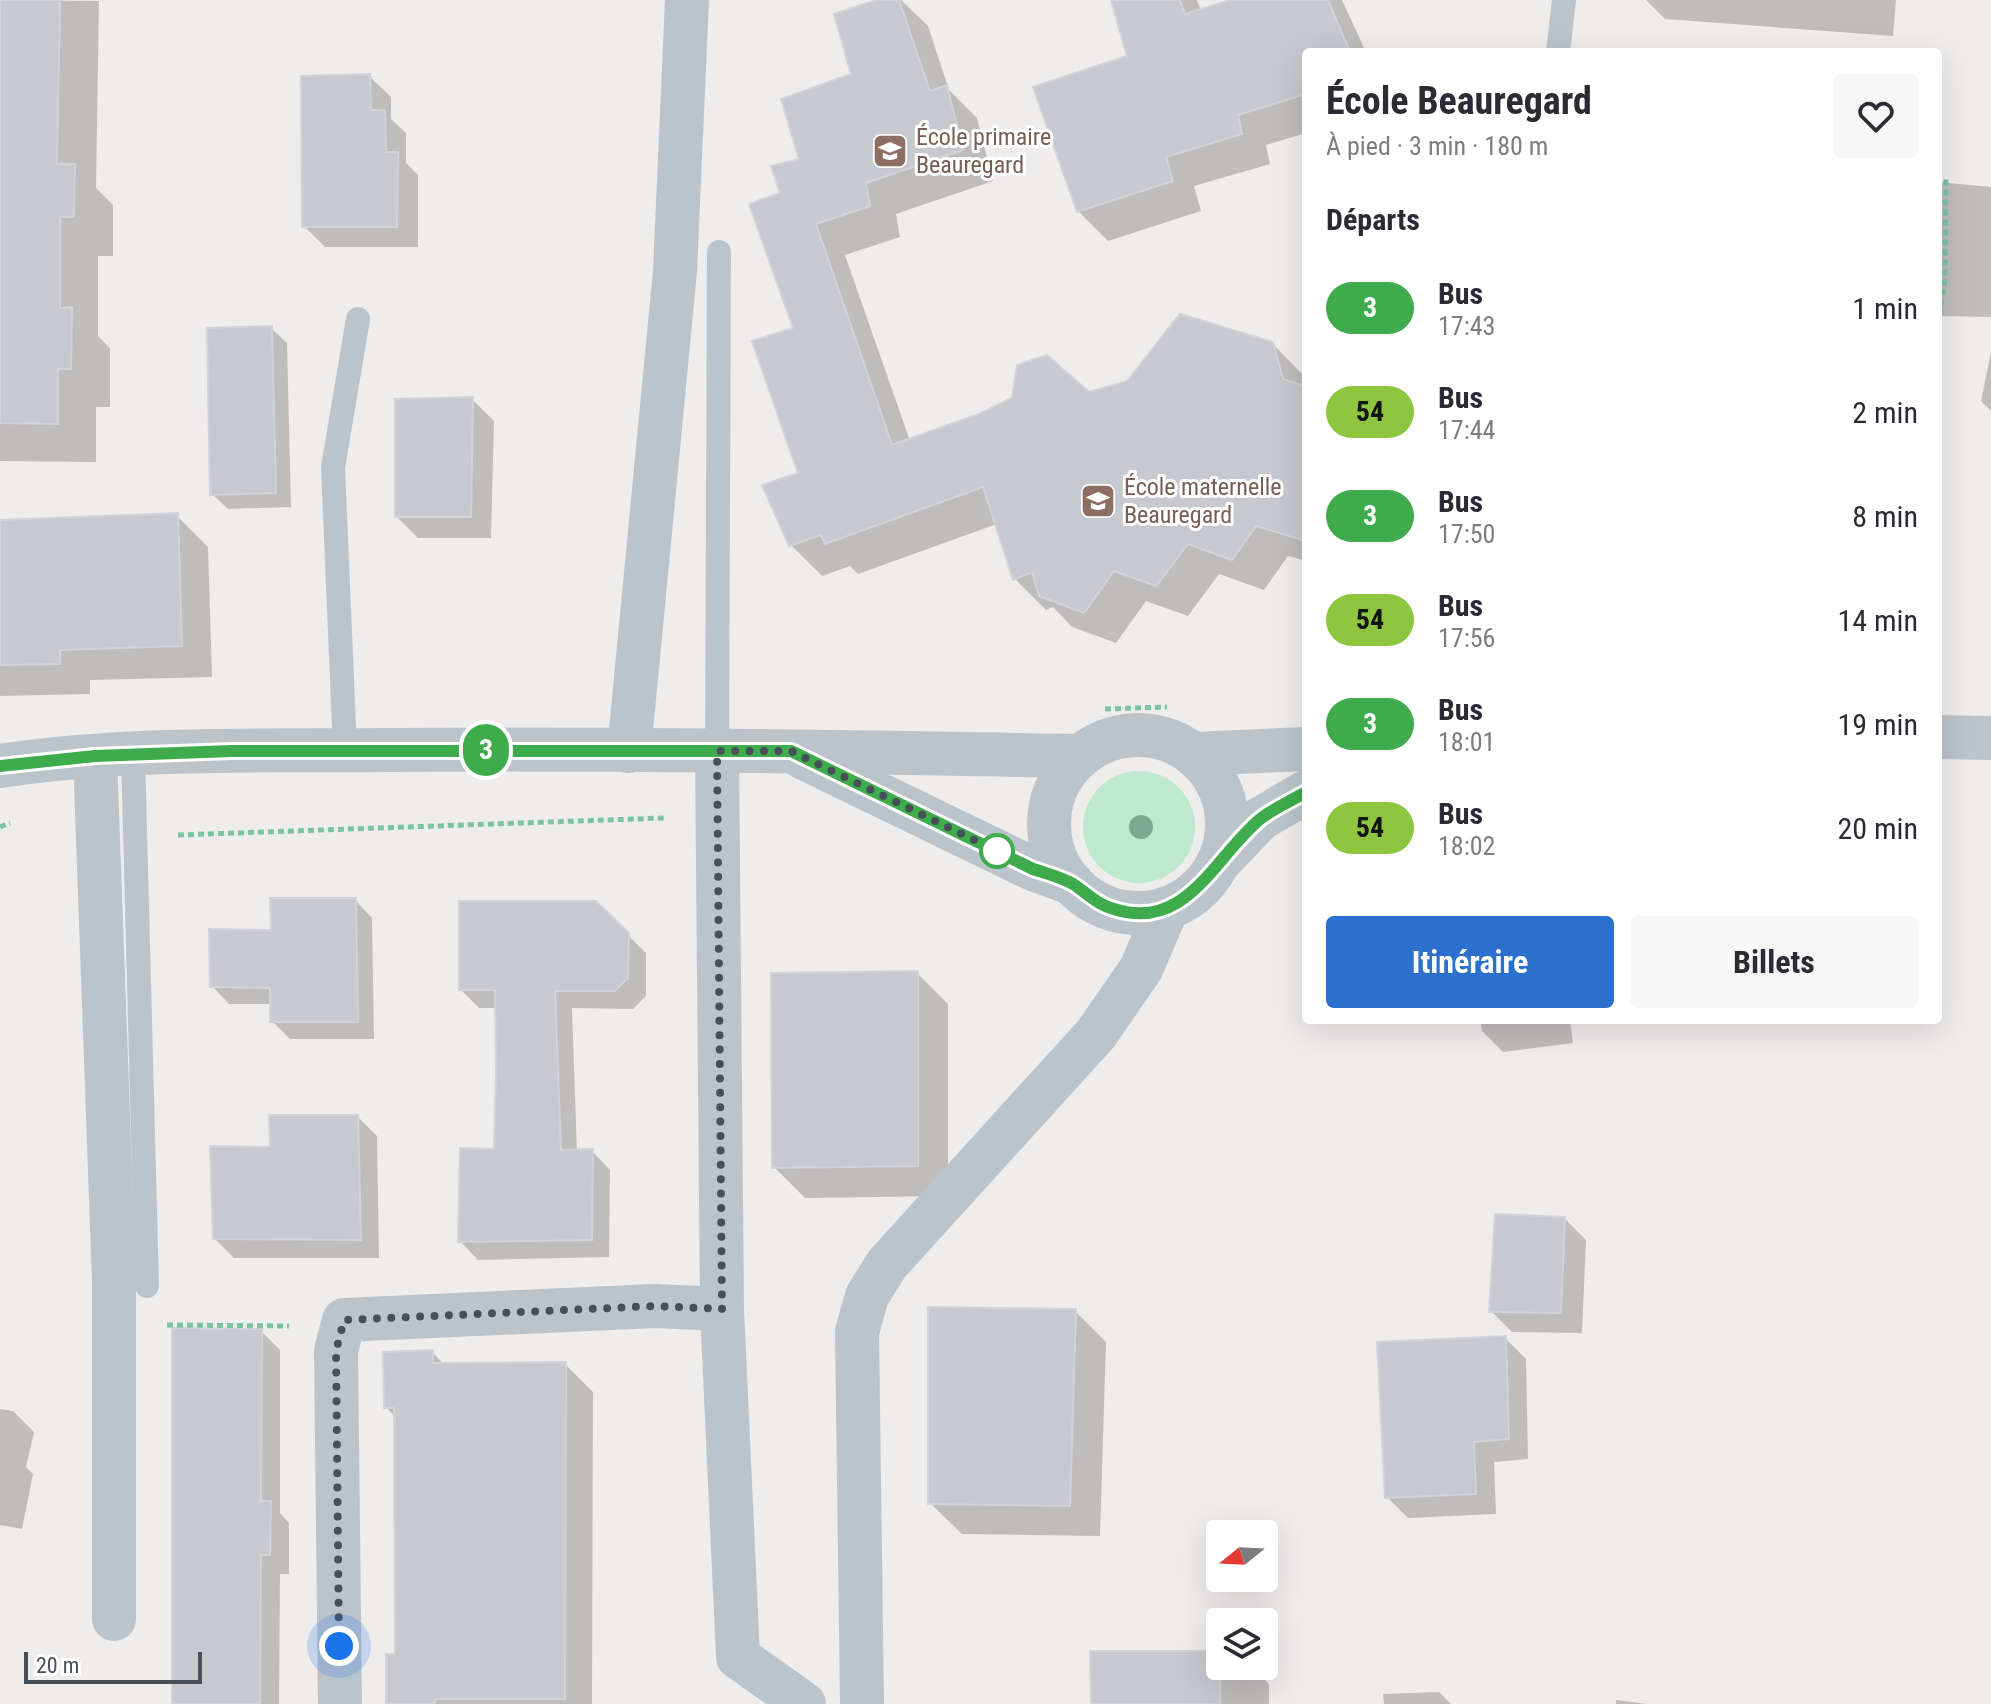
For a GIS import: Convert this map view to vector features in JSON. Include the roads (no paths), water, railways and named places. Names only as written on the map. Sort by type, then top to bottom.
[{"type":"street","points":[[629,751],[675,271],[687,0]]},
{"type":"street","points":[[1219,862],[1226,839],[1227,815],[1221,793],[1210,772],[1194,754],[1168,739],[1137,734],[1106,740],[1080,756],[1061,778],[1051,804],[1049,832],[1056,859],[1072,883],[1092,900],[1116,910],[1142,913],[1167,908],[1189,898],[1207,882],[1219,862],[1260,819],[1302,794]]},
{"type":"street","points":[[1942,737],[1991,738]]},
{"type":"street","points":[[1194,754],[1302,749]]},
{"type":"street","points":[[0,766],[114,755],[345,750],[791,751],[1080,756]]},
{"type":"street","points":[[717,751],[722,1309],[738,1657],[804,1704]]},
{"type":"street","points":[[791,751],[1033,869],[1072,883]]},
{"type":"street","points":[[114,755],[117,817],[114,1619]]},
{"type":"street","points":[[862,1704],[857,1332],[867,1296],[887,1264],[1096,1034],[1141,969],[1167,908]]},
{"type":"street","points":[[340,1704],[336,1351],[344,1320],[655,1306],[722,1309]]},
{"type":"lane","points":[[1558,48],[1564,0]]},
{"type":"lane","points":[[717,751],[719,252]]},
{"type":"lane","points":[[345,750],[333,467],[358,319]]},
{"type":"lane","points":[[117,817],[147,1286]]},
{"type":"place","name":"École primaire Beauregard","points":[[890,151]]},
{"type":"place","name":"École maternelle Beauregard","points":[[1098,501]]}]
